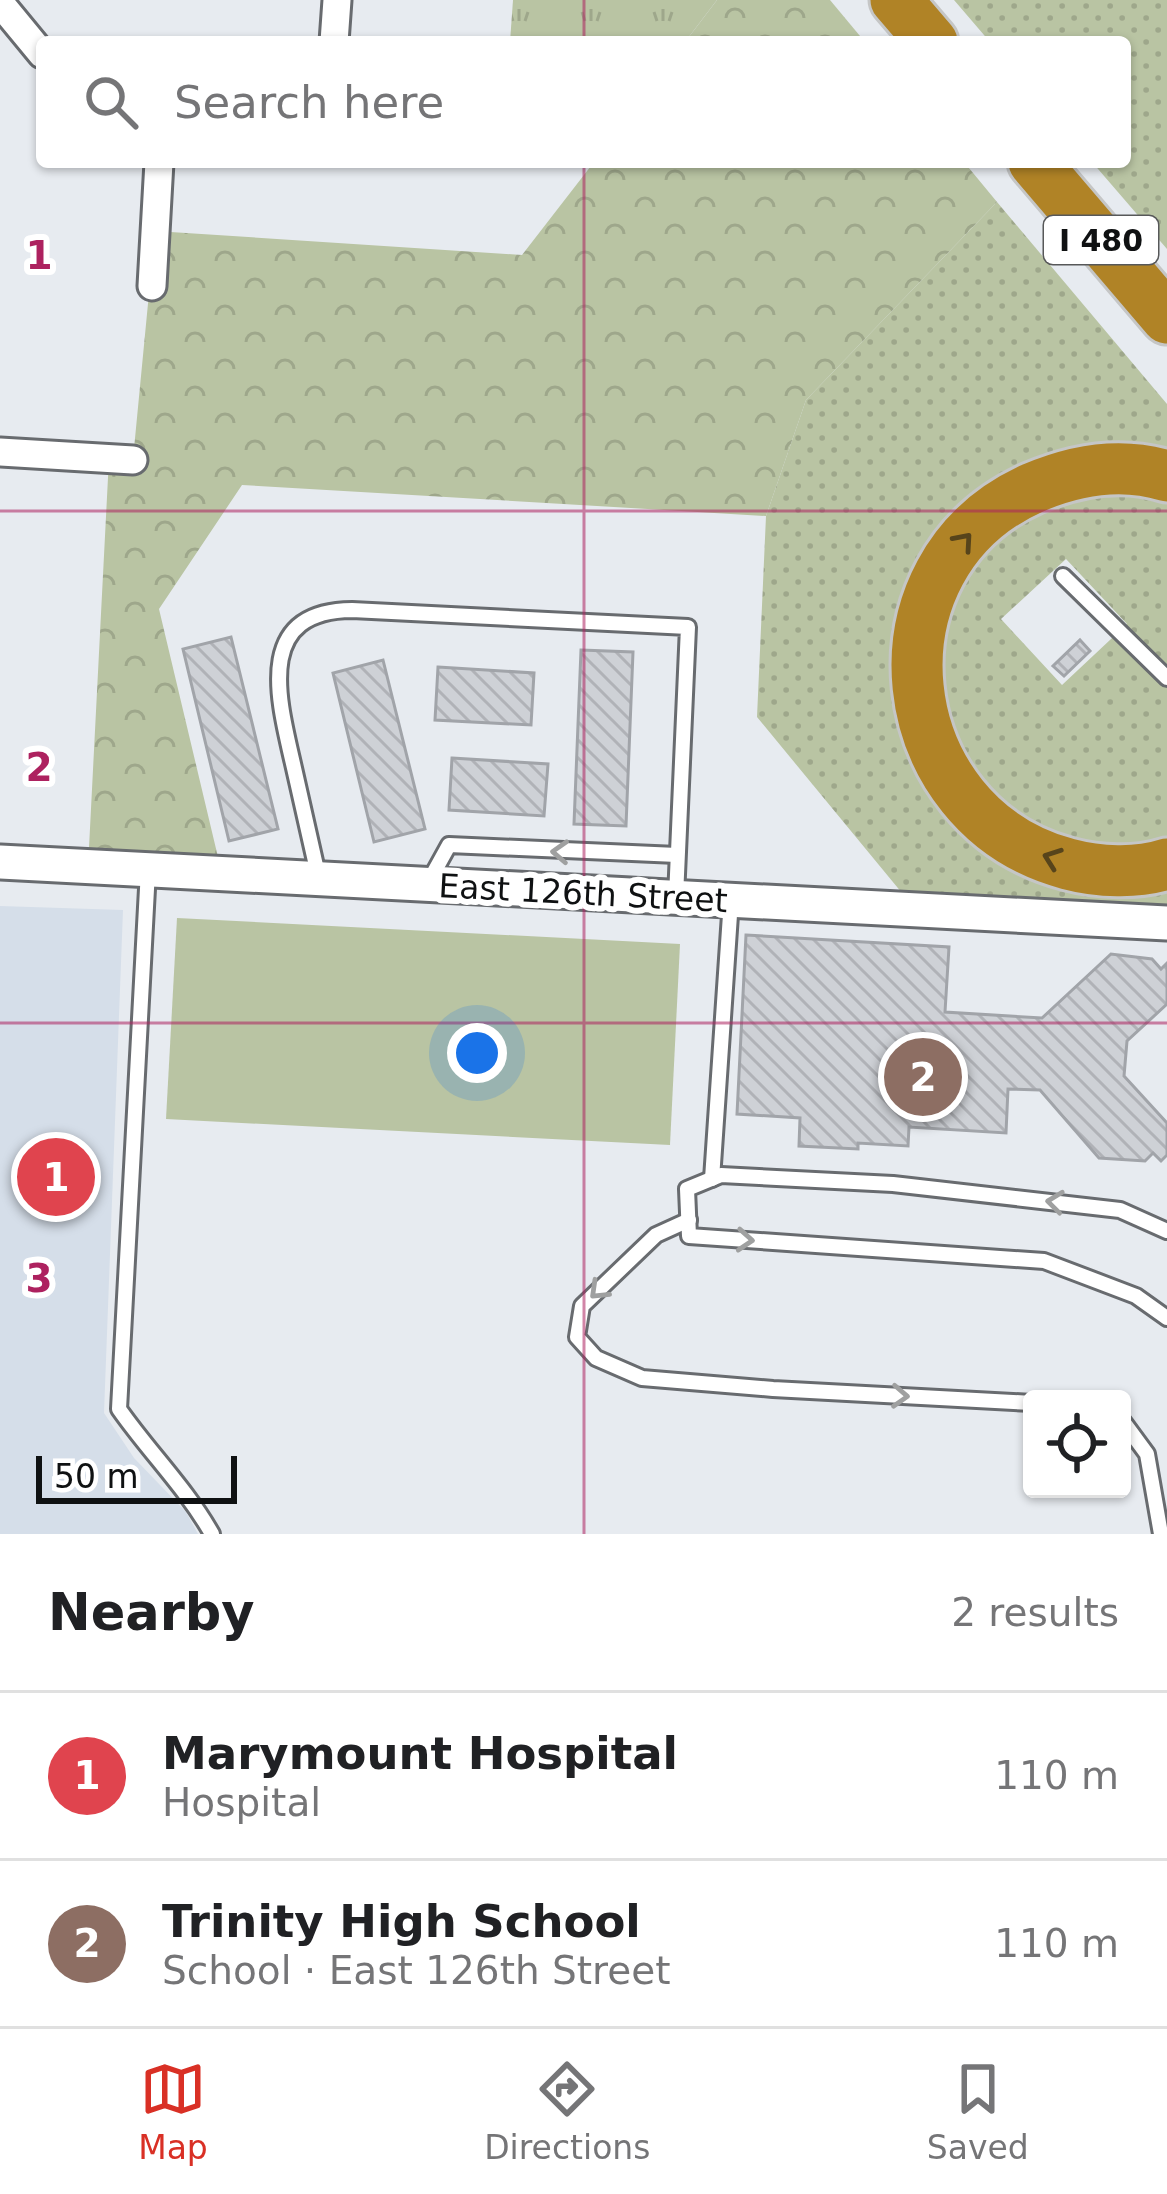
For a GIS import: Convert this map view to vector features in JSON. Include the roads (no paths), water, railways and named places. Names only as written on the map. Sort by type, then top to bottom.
[{"type":"highway","points":[[896,0],[927,36]]},
{"type":"highway","name":"I 480","points":[[1039,168],[1167,318]]},
{"type":"highway","points":[[1167,476],[1123,469],[1089,470],[1021,494],[988,515],[966,536],[931,592],[915,660],[918,700],[940,765],[960,796],[988,824],[1049,859],[1085,869],[1167,864]]},
{"type":"street","points":[[334,36],[337,0]]},
{"type":"street","points":[[7,12],[36,47]]},
{"type":"street","points":[[152,286],[159,168]]},
{"type":"street","points":[[0,452],[133,460]]},
{"type":"street","name":"East 126th Street","points":[[0,862],[1167,923]]},
{"type":"lane","points":[[1063,576],[1167,678]]},
{"type":"lane","points":[[319,879],[276,691],[279,658],[295,627],[324,610],[688,627],[676,897]]},
{"type":"lane","points":[[427,884],[449,845],[677,855]]},
{"type":"lane","points":[[148,870],[119,1409],[157,1463],[194,1503],[212,1534]]},
{"type":"lane","points":[[712,1179],[731,900]]},
{"type":"lane","points":[[1166,1314],[1136,1296],[1044,1261],[689,1236],[687,1189],[722,1175],[915,1186],[1120,1210],[1167,1231]]},
{"type":"lane","points":[[689,1220],[656,1235],[582,1306],[577,1337],[596,1358],[642,1378],[1023,1403]]},
{"type":"lane","points":[[1131,1432],[1148,1454],[1161,1534]]},
{"type":"place","name":"Trinity High School","points":[[923,1077]]},
{"type":"place","name":"Marymount Hospital","points":[[56,1177]]}]
